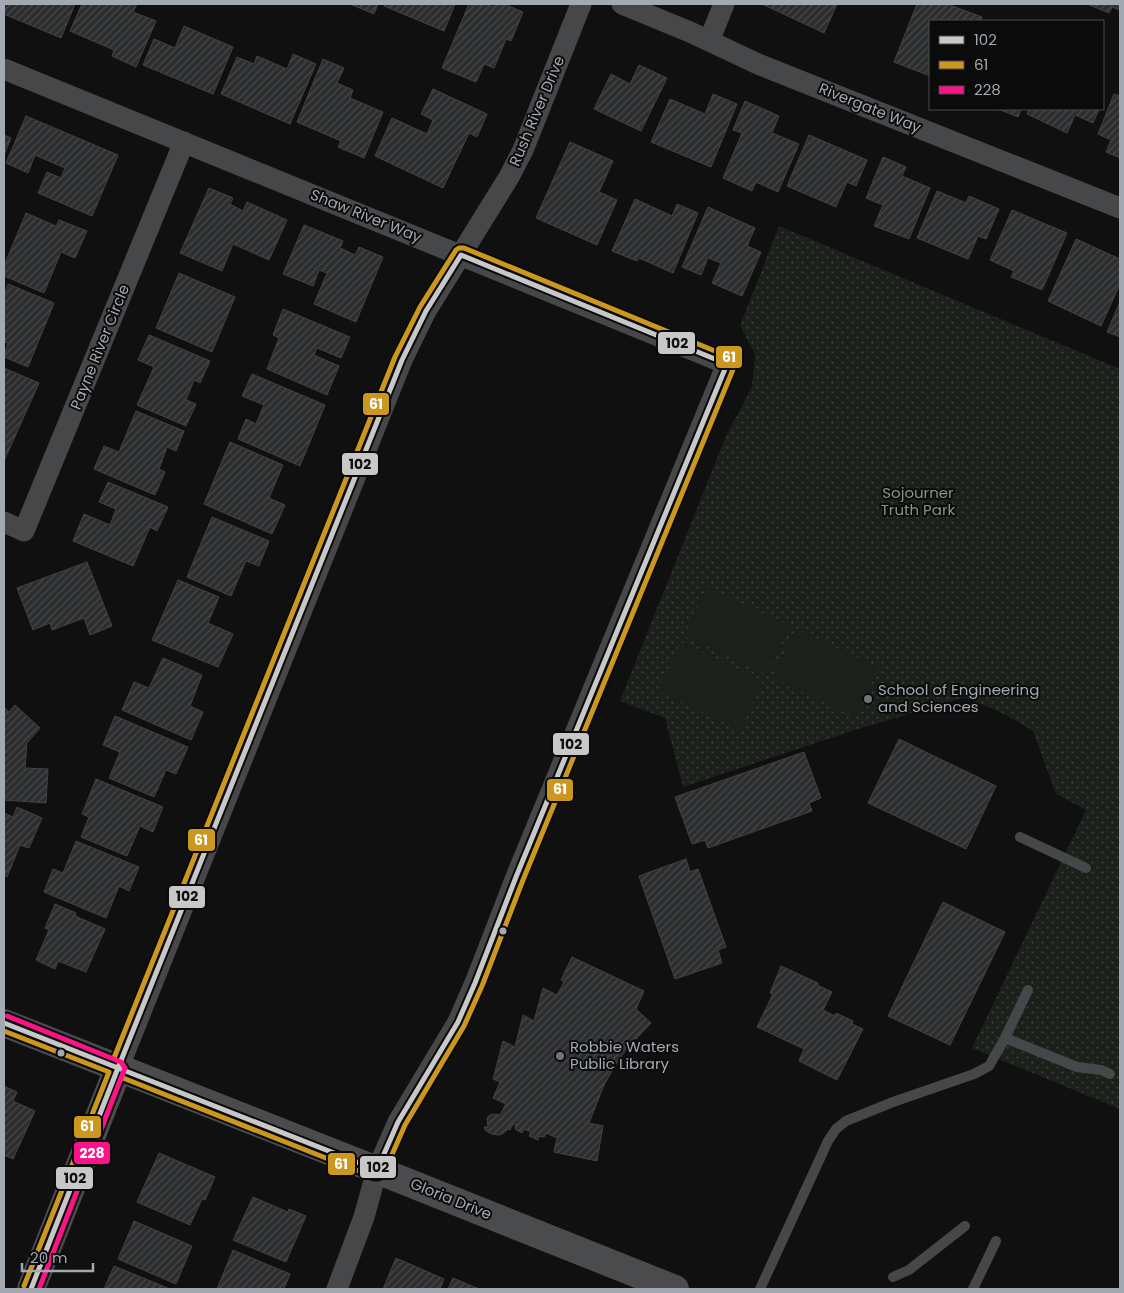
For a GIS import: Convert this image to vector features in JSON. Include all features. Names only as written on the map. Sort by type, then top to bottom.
[{"type":"street","name":"Rush River Drive","points":[[30,1289],[402,360],[426,311],[509,177],[523,150],[581,4]]},
{"type":"street","name":"Rivergate Way","points":[[622,4],[758,64],[1120,208]]},
{"type":"street","points":[[709,41],[724,4]]},
{"type":"street","name":"Shaw River Way","points":[[4,69],[727,364],[516,877],[475,983],[458,1022],[398,1122],[377,1170]]},
{"type":"street","name":"Payne River Circle","points":[[4,522],[24,531],[184,142]]},
{"type":"street","name":"Gloria Drive","points":[[4,1023],[675,1289]]},
{"type":"street","points":[[337,1289],[364,1216],[377,1170]]},
{"type":"lane","points":[[1020,837],[1086,868]]},
{"type":"lane","points":[[760,1289],[828,1141],[836,1129],[846,1121],[989,1066],[1028,990]]},
{"type":"lane","points":[[1005,1038],[1077,1067],[1101,1070],[1110,1074]]},
{"type":"lane","points":[[893,1277],[908,1270],[965,1226]]},
{"type":"lane","points":[[974,1289],[996,1241]]},
{"type":"green space","name":"Sojourner Truth Park","points":[[779,226],[1120,369],[1120,1109],[972,1048],[1086,810],[1056,794],[1033,731],[1006,715],[965,697],[849,732],[683,787],[665,718],[620,701],[726,436],[752,387],[755,354],[740,326]]},
{"type":"green space","points":[[707,587],[790,626],[767,675],[684,636]]},
{"type":"green space","points":[[796,629],[879,668],[855,717],[772,678]]},
{"type":"green space","points":[[681,642],[763,681],[740,730],[658,691]]},
{"type":"building","points":[[4,4],[75,4],[61,38],[4,14]]},
{"type":"building","points":[[82,4],[137,4],[133,12],[156,21],[136,67],[112,56],[114,50],[70,31]]},
{"type":"building","points":[[350,4],[378,4],[374,14]]},
{"type":"building","points":[[385,4],[455,4],[444,31],[384,6]]},
{"type":"building","points":[[469,4],[485,4],[493,7],[495,4],[504,4],[523,12],[511,41],[506,39],[494,68],[484,64],[476,82],[442,68]]},
{"type":"building","points":[[762,4],[837,4],[824,33]]},
{"type":"building","points":[[917,4],[947,4],[982,17],[981,20],[929,20],[929,76],[894,62]]},
{"type":"building","points":[[1087,4],[1120,4],[1120,10],[1112,7],[1109,13]]},
{"type":"building","points":[[184,26],[233,47],[213,94],[143,65],[154,39],[175,48]]},
{"type":"building","points":[[293,54],[316,64],[290,124],[221,94],[237,57],[254,64],[257,56],[287,69]]},
{"type":"building","points":[[323,59],[344,68],[337,83],[353,90],[350,98],[383,112],[364,158],[338,147],[341,141],[297,122]]},
{"type":"building","points":[[639,65],[667,78],[641,131],[594,109],[611,74],[630,84]]},
{"type":"building","points":[[433,89],[487,114],[477,137],[469,133],[443,188],[375,156],[392,118],[427,134],[433,120],[421,114]]},
{"type":"building","points":[[713,94],[737,104],[711,167],[651,142],[670,99],[705,114]]},
{"type":"building","points":[[1114,94],[1120,96],[1120,158],[1106,152],[1111,140],[1098,134]]},
{"type":"building","points":[[745,101],[779,116],[772,133],[799,144],[778,192],[756,182],[752,191],[723,178],[742,133],[733,130]]},
{"type":"building","points":[[1000,110],[1021,110],[1018,117]]},
{"type":"building","points":[[1029,110],[1099,110],[1093,123],[1075,115],[1067,133],[1027,114]]},
{"type":"building","points":[[26,116],[118,155],[92,216],[38,193],[47,172],[61,178],[65,168],[35,155],[28,173],[6,163]]},
{"type":"building","points":[[4,135],[11,138],[4,155]]},
{"type":"building","points":[[809,135],[867,160],[856,186],[847,182],[836,207],[787,186]]},
{"type":"building","points":[[570,142],[613,161],[599,192],[617,200],[597,245],[536,218]]},
{"type":"building","points":[[883,157],[906,167],[902,176],[930,188],[909,239],[874,226],[883,205],[866,198]]},
{"type":"building","points":[[209,188],[233,198],[230,204],[243,211],[247,202],[287,220],[269,260],[233,244],[222,271],[180,253]]},
{"type":"building","points":[[937,191],[966,203],[969,196],[999,209],[986,239],[978,236],[968,259],[917,238]]},
{"type":"building","points":[[635,199],[672,216],[677,204],[698,213],[673,273],[639,258],[637,261],[612,251]]},
{"type":"building","points":[[708,207],[755,228],[747,246],[761,252],[742,296],[712,283],[721,263],[708,258],[701,275],[682,267]]},
{"type":"building","points":[[1012,210],[1067,233],[1042,290],[1011,277],[1014,271],[990,260]]},
{"type":"building","points":[[26,213],[56,226],[59,220],[87,231],[75,258],[61,252],[44,293],[4,276],[4,266]]},
{"type":"building","points":[[304,225],[343,241],[340,248],[355,255],[359,247],[383,257],[356,322],[314,304],[327,273],[319,270],[313,286],[283,274]]},
{"type":"building","points":[[1076,239],[1120,259],[1120,284],[1101,326],[1048,301]]},
{"type":"building","points":[[179,273],[235,297],[212,352],[156,328]]},
{"type":"building","points":[[8,284],[54,303],[28,367],[4,357],[8,343],[4,342],[4,296]]},
{"type":"building","points":[[1120,302],[1120,337],[1107,332]]},
{"type":"building","points":[[283,309],[350,337],[341,358],[317,348],[314,355],[339,366],[327,395],[267,369],[279,338],[273,335]]},
{"type":"building","points":[[149,335],[210,361],[200,383],[194,380],[186,400],[196,404],[186,426],[137,405],[154,367],[138,360]]},
{"type":"building","points":[[4,368],[39,383],[4,461]]},
{"type":"building","points":[[252,374],[325,405],[300,466],[238,439],[246,419],[256,424],[264,405],[242,396]]},
{"type":"building","points":[[136,411],[184,431],[176,451],[167,447],[159,469],[165,472],[155,495],[94,469],[104,446],[119,452]]},
{"type":"building","points":[[230,442],[283,465],[269,498],[285,505],[272,534],[204,504]]},
{"type":"building","points":[[108,482],[168,507],[157,531],[150,527],[133,566],[73,541],[84,514],[110,525],[116,509],[99,502]]},
{"type":"building","points":[[212,517],[269,541],[259,566],[246,561],[231,596],[187,577]]},
{"type":"building","points":[[87,562],[112,626],[90,635],[84,618],[52,630],[50,623],[33,630],[17,588]]},
{"type":"building","points":[[178,580],[219,597],[208,623],[233,634],[218,667],[152,640]]},
{"type":"building","points":[[163,658],[202,675],[190,706],[203,712],[191,740],[122,710],[134,682],[149,688]]},
{"type":"building","points":[[15,705],[40,728],[27,743],[25,768],[48,769],[46,803],[4,800],[4,707],[9,712]]},
{"type":"building","points":[[115,716],[188,747],[176,774],[166,770],[154,797],[109,778],[120,752],[103,745]]},
{"type":"building","points":[[899,739],[996,786],[966,849],[868,803]]},
{"type":"building","points":[[804,752],[821,798],[809,803],[812,811],[708,848],[705,840],[692,844],[675,797]]},
{"type":"building","points":[[96,779],[163,807],[153,832],[140,826],[127,856],[81,837],[89,817],[82,814]]},
{"type":"building","points":[[17,807],[42,818],[29,848],[20,845],[7,877],[4,875],[4,813],[13,817]]},
{"type":"building","points":[[76,841],[139,867],[129,891],[119,886],[106,918],[44,892],[53,869],[63,873]]},
{"type":"building","points":[[686,859],[690,872],[698,869],[726,947],[718,950],[722,963],[675,979],[639,876]]},
{"type":"building","points":[[943,902],[1005,932],[950,1045],[888,1016]]},
{"type":"building","points":[[55,904],[76,913],[75,916],[105,929],[86,972],[58,961],[55,969],[36,960],[49,930],[45,928]]},
{"type":"building","name":"Robbie Waters Public Library","points":[[572,957],[644,991],[636,1009],[651,1023],[636,1039],[634,1038],[616,1064],[604,1085],[589,1123],[603,1126],[597,1161],[554,1152],[557,1138],[546,1133],[544,1137],[539,1136],[538,1140],[529,1136],[531,1132],[524,1129],[522,1133],[515,1129],[516,1125],[513,1124],[510,1130],[508,1129],[498,1135],[486,1131],[484,1127],[488,1127],[487,1118],[494,1114],[500,1115],[506,1104],[493,1098],[500,1082],[493,1079],[503,1041],[515,1047],[523,1015],[534,1021],[543,988],[557,995],[564,982],[561,980]]},
{"type":"building","points":[[781,966],[818,983],[817,985],[832,992],[823,1010],[835,1016],[836,1013],[853,1021],[852,1024],[863,1029],[837,1080],[799,1061],[804,1049],[757,1027],[773,994],[770,993]]},
{"type":"building","points":[[4,1086],[17,1092],[13,1101],[35,1111],[13,1159],[4,1155]]},
{"type":"building","points":[[159,1153],[215,1177],[205,1200],[202,1199],[190,1225],[137,1202]]},
{"type":"building","points":[[253,1197],[288,1212],[289,1209],[306,1216],[286,1262],[233,1240]]},
{"type":"building","points":[[134,1221],[192,1246],[176,1284],[118,1259]]},
{"type":"building","points":[[233,1250],[290,1274],[284,1289],[217,1289]]},
{"type":"building","points":[[396,1258],[444,1279],[440,1289],[383,1289]]},
{"type":"building","points":[[114,1266],[170,1289],[104,1289]]},
{"type":"building","points":[[453,1278],[479,1289],[448,1289]]},
{"type":"transit line","name":"61","points":[[114,1058],[395,357],[420,307],[456,250],[464,248],[732,358],[734,367],[523,880],[482,986],[464,1026],[405,1125],[383,1175],[374,1177],[123,1078]]},
{"type":"transit line","name":"102","points":[[461,255],[727,364],[516,877],[475,983],[458,1022],[398,1122],[377,1170],[118,1068],[402,360],[426,311],[461,255]]},
{"type":"transit line","name":"228","points":[[7,1016],[121,1062],[125,1068],[39,1289]]},
{"type":"transit line","name":"102","points":[[4,1023],[118,1068]]},
{"type":"transit line","name":"61","points":[[4,1031],[109,1072],[24,1286]]},
{"type":"transit line","name":"102","points":[[31,1289],[118,1068]]},
{"type":"place","name":"School of Engineering and Sciences","points":[[868,699]]},
{"type":"place","name":"Robbie Waters Public Library","points":[[560,1056]]}]
